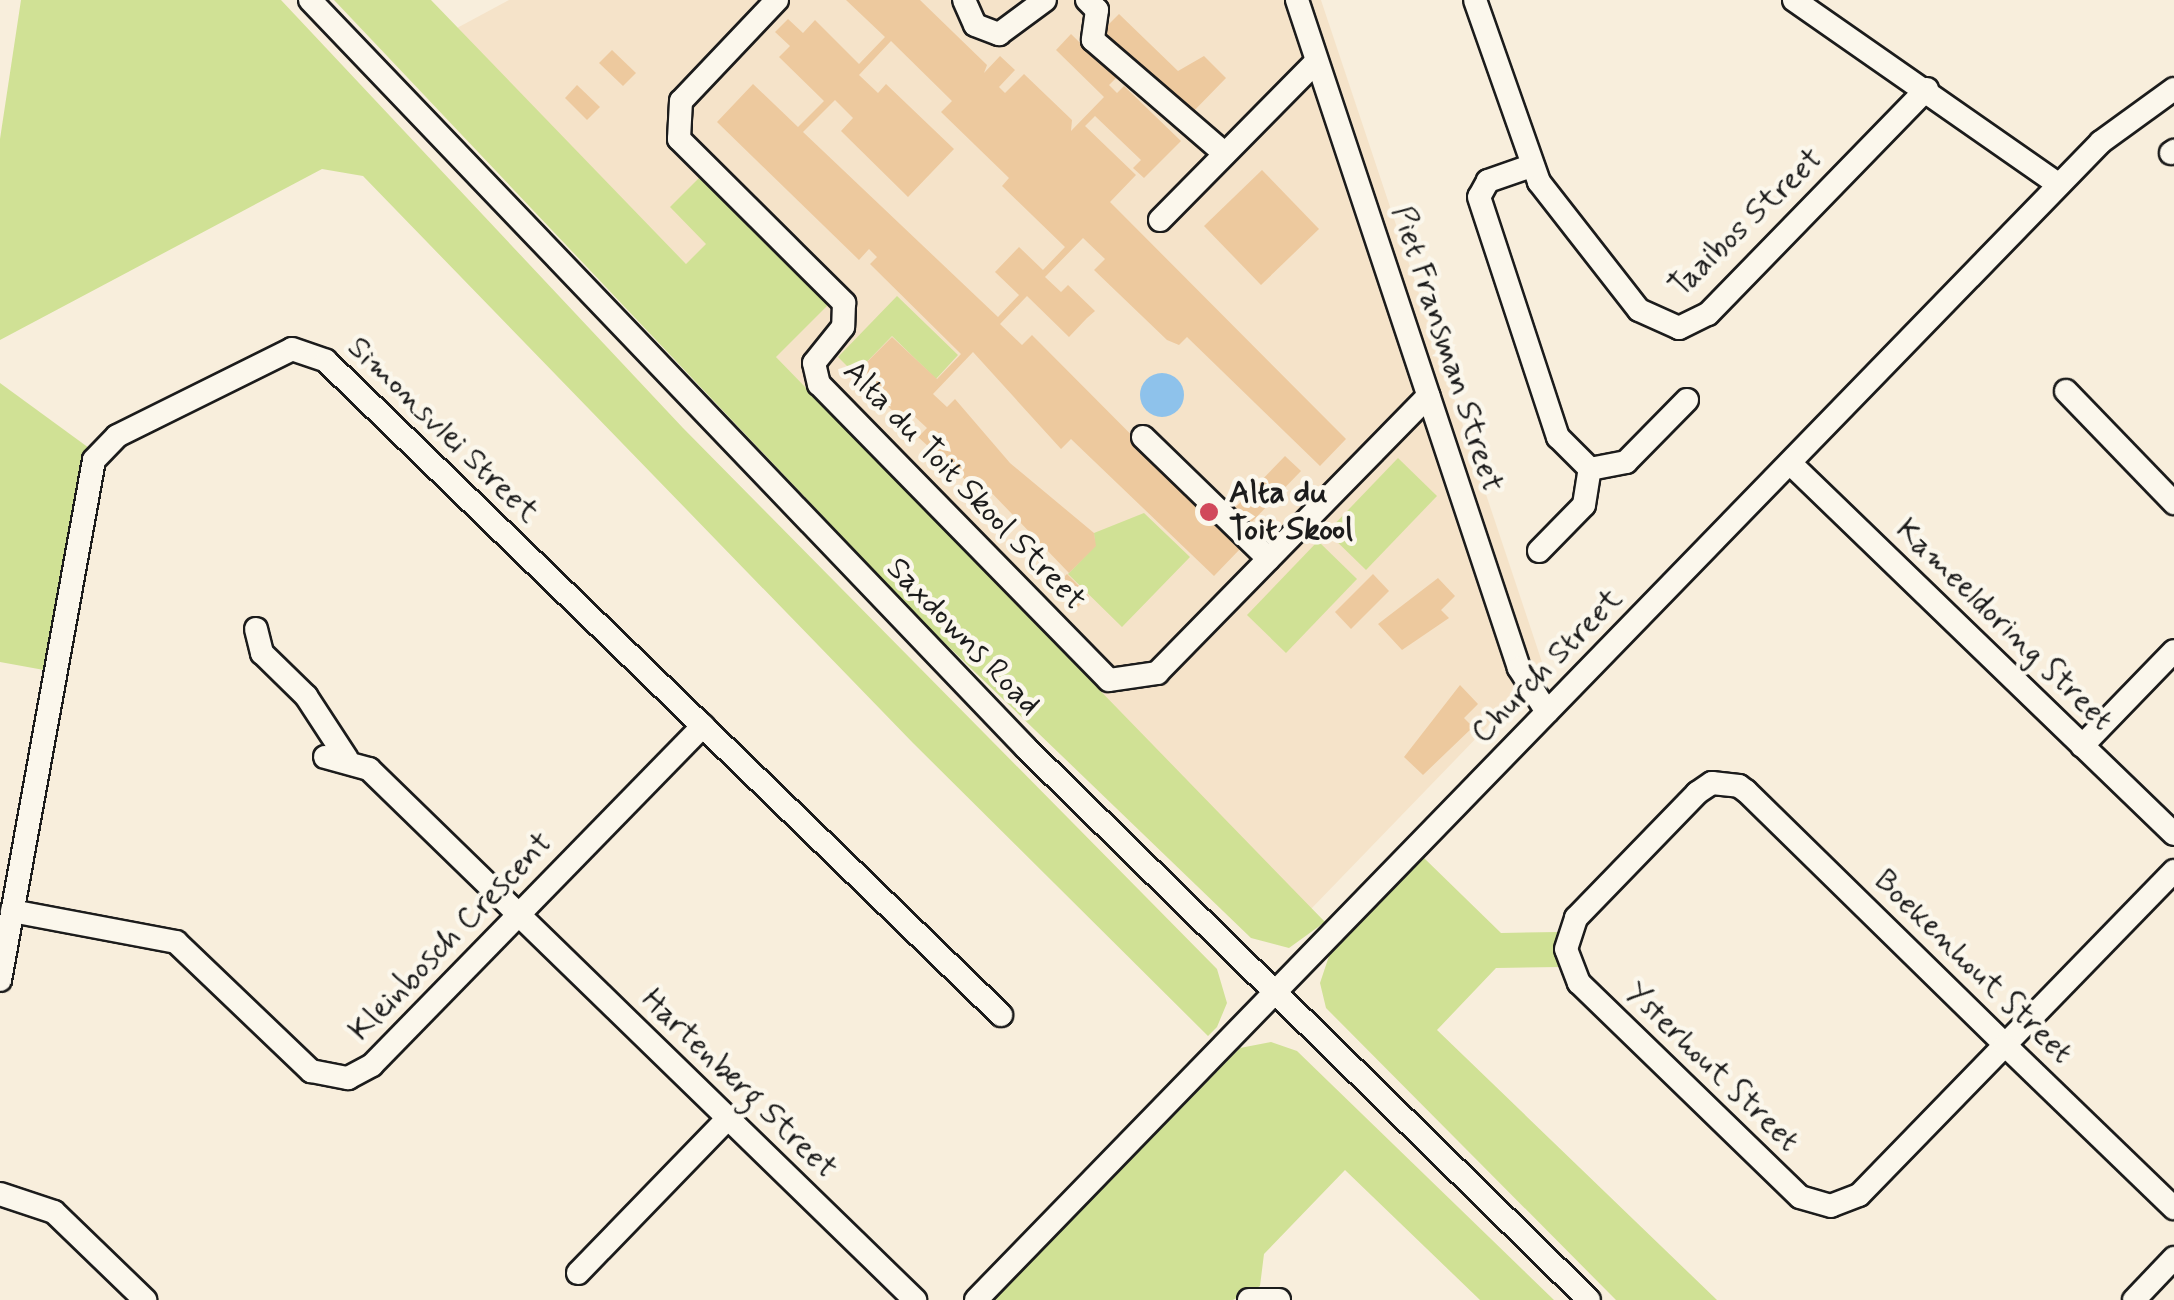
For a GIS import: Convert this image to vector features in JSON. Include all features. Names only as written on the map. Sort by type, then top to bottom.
[{"type":"street","name":"Saxdowns Road","points":[[310,0],[998,720],[1278,990],[1589,1300]]},
{"type":"street","name":"Alta du Toit Skool Street","points":[[777,0],[687,93],[676,129],[844,303],[844,327],[814,363],[819,384],[1109,680],[1157,673],[1428,396]]},
{"type":"street","points":[[964,0],[975,25],[999,34],[1043,0]]},
{"type":"street","points":[[1087,0],[1096,10],[1093,40],[1224,154]]},
{"type":"street","name":"Piet Fransman Street","points":[[1297,0],[1519,668],[1547,712]]},
{"type":"street","name":"Taaibos Street","points":[[1475,0],[1531,166],[1603,271],[1652,320],[1679,328],[1708,314],[1926,90]]},
{"type":"street","points":[[1794,0],[2059,185]]},
{"type":"street","points":[[1160,220],[1317,61]]},
{"type":"street","name":"Church Street","points":[[976,1300],[2059,185],[2123,122],[2174,89]]},
{"type":"street","points":[[1531,166],[1488,182],[1480,204],[1558,436],[1590,468]]},
{"type":"street","name":"Simonsvlei Street","points":[[0,980],[94,460],[118,436],[282,351],[326,361],[1001,1015]]},
{"type":"street","points":[[2066,391],[2174,503]]},
{"type":"street","points":[[1590,468],[1626,462],[1687,400]]},
{"type":"street","points":[[1144,437],[1269,559]]},
{"type":"street","name":"Kameeldoring Street","points":[[1790,463],[2174,834]]},
{"type":"street","points":[[1539,551],[1584,505],[1590,468]]},
{"type":"street","name":"Hartenberg Street","points":[[256,629],[262,653],[306,696],[336,758],[518,915],[914,1300]]},
{"type":"street","points":[[2082,746],[2174,651]]},
{"type":"street","name":"Kleinbosch Crescent","points":[[12,911],[176,942],[311,1072],[339,1080],[372,1065],[702,726]]},
{"type":"street","name":"Boekenhout Street","points":[[1722,782],[1746,791],[2174,1208]]},
{"type":"street","name":"Ysterhout Street","points":[[1722,782],[1697,793],[1576,918],[1568,962],[1800,1197],[1831,1206],[1860,1195],[2005,1044]]},
{"type":"street","points":[[2005,1044],[2174,871]]},
{"type":"street","points":[[578,1272],[728,1118]]},
{"type":"street","points":[[0,1194],[54,1212],[145,1300]]},
{"type":"street","points":[[2134,1300],[2174,1258]]},
{"type":"street","points":[[1249,1300],[1279,1300]]},
{"type":"shaded area","name":"Alta du Toit Skool","points":[[509,0],[1321,0],[1544,668],[1311,909],[457,28]]},
{"type":"green space","points":[[21,0],[281,0],[683,428],[1217,969],[1227,1003],[1217,1027],[1208,1036],[913,743],[363,176],[322,169],[0,340],[0,139]]},
{"type":"green space","points":[[334,0],[431,0],[686,264],[706,244],[670,207],[699,178],[824,297],[827,306],[776,357],[1325,922],[1289,948],[1251,938],[926,625]]},
{"type":"green space","points":[[897,296],[958,355],[936,379],[892,336],[855,374],[838,357]]},
{"type":"green space","points":[[0,383],[89,448],[44,670],[0,662]]},
{"type":"green space","points":[[1398,458],[1437,496],[1366,570],[1327,532]]},
{"type":"green space","points":[[1144,513],[1190,557],[1122,627],[1068,574],[1095,546],[1094,533]]},
{"type":"green space","points":[[1318,541],[1357,579],[1286,653],[1247,615]]},
{"type":"green space","points":[[1424,858],[1501,933],[1559,932],[1559,967],[1496,968],[1437,1030],[1717,1300],[1616,1300],[1326,1008],[1320,983],[1329,956]]},
{"type":"green space","points":[[1271,1042],[1297,1051],[1554,1300],[1480,1300],[1345,1170],[1264,1254],[1260,1286],[1233,1300],[994,1300],[1240,1048]]},
{"type":"water","points":[[1162,373],[1178,379],[1184,395],[1178,411],[1162,417],[1146,411],[1140,395],[1146,379]]},
{"type":"building","points":[[846,0],[920,0],[987,65],[984,73],[1000,56],[1015,70],[999,87],[1005,93],[1024,74],[1072,120],[1071,131],[1104,97],[1056,50],[1071,34],[1116,78],[1109,85],[1117,93],[1124,86],[1181,141],[1144,178],[1133,168],[1141,160],[1095,116],[1085,126],[1136,175],[1110,202],[1346,439],[1320,466],[1187,337],[1179,345],[1167,340],[1094,270],[1105,259],[1083,238],[1045,277],[1061,292],[1068,285],[1095,311],[1069,337],[1027,296],[1000,324],[1022,345],[1032,335],[1221,525],[1240,549],[1214,576],[1071,439],[1061,449],[973,352],[933,394],[947,407],[955,399],[1010,463],[1094,533],[1096,546],[1069,573],[986,487],[980,493],[918,437],[927,428],[913,415],[905,423],[855,374],[892,337],[937,379],[961,354],[870,264],[877,257],[869,249],[859,260],[717,122],[753,84],[798,127],[824,101],[779,57],[790,46],[775,32],[788,19],[803,33],[815,20],[859,64],[885,37]],"holes":[[[891,41],[952,101],[941,112],[1009,178],[1002,186],[1065,247],[1043,270],[1019,247],[995,272],[1019,295],[998,317],[803,132],[835,100],[853,118],[841,131],[908,197],[954,149],[886,84],[878,93],[859,75]]]},
{"type":"building","points":[[1119,14],[1178,71],[1204,56],[1226,78],[1187,118],[1103,30]]},
{"type":"building","points":[[612,50],[636,73],[623,86],[599,63]]},
{"type":"building","points":[[577,85],[600,107],[587,120],[565,98]]},
{"type":"building","points":[[1262,170],[1319,229],[1261,285],[1204,226]]},
{"type":"building","points":[[1285,456],[1301,471],[1245,529],[1229,514]]},
{"type":"building","points":[[1067,574],[1089,596],[1074,611],[1052,589]]},
{"type":"building","points":[[1373,574],[1389,591],[1351,629],[1335,612]]},
{"type":"building","points":[[1438,578],[1455,596],[1441,610],[1449,618],[1402,650],[1378,624]]},
{"type":"building","points":[[1460,685],[1478,704],[1464,718],[1473,727],[1423,775],[1404,757]]},
{"type":"place","name":"Alta du Toit Skool","points":[[1209,512]]}]
